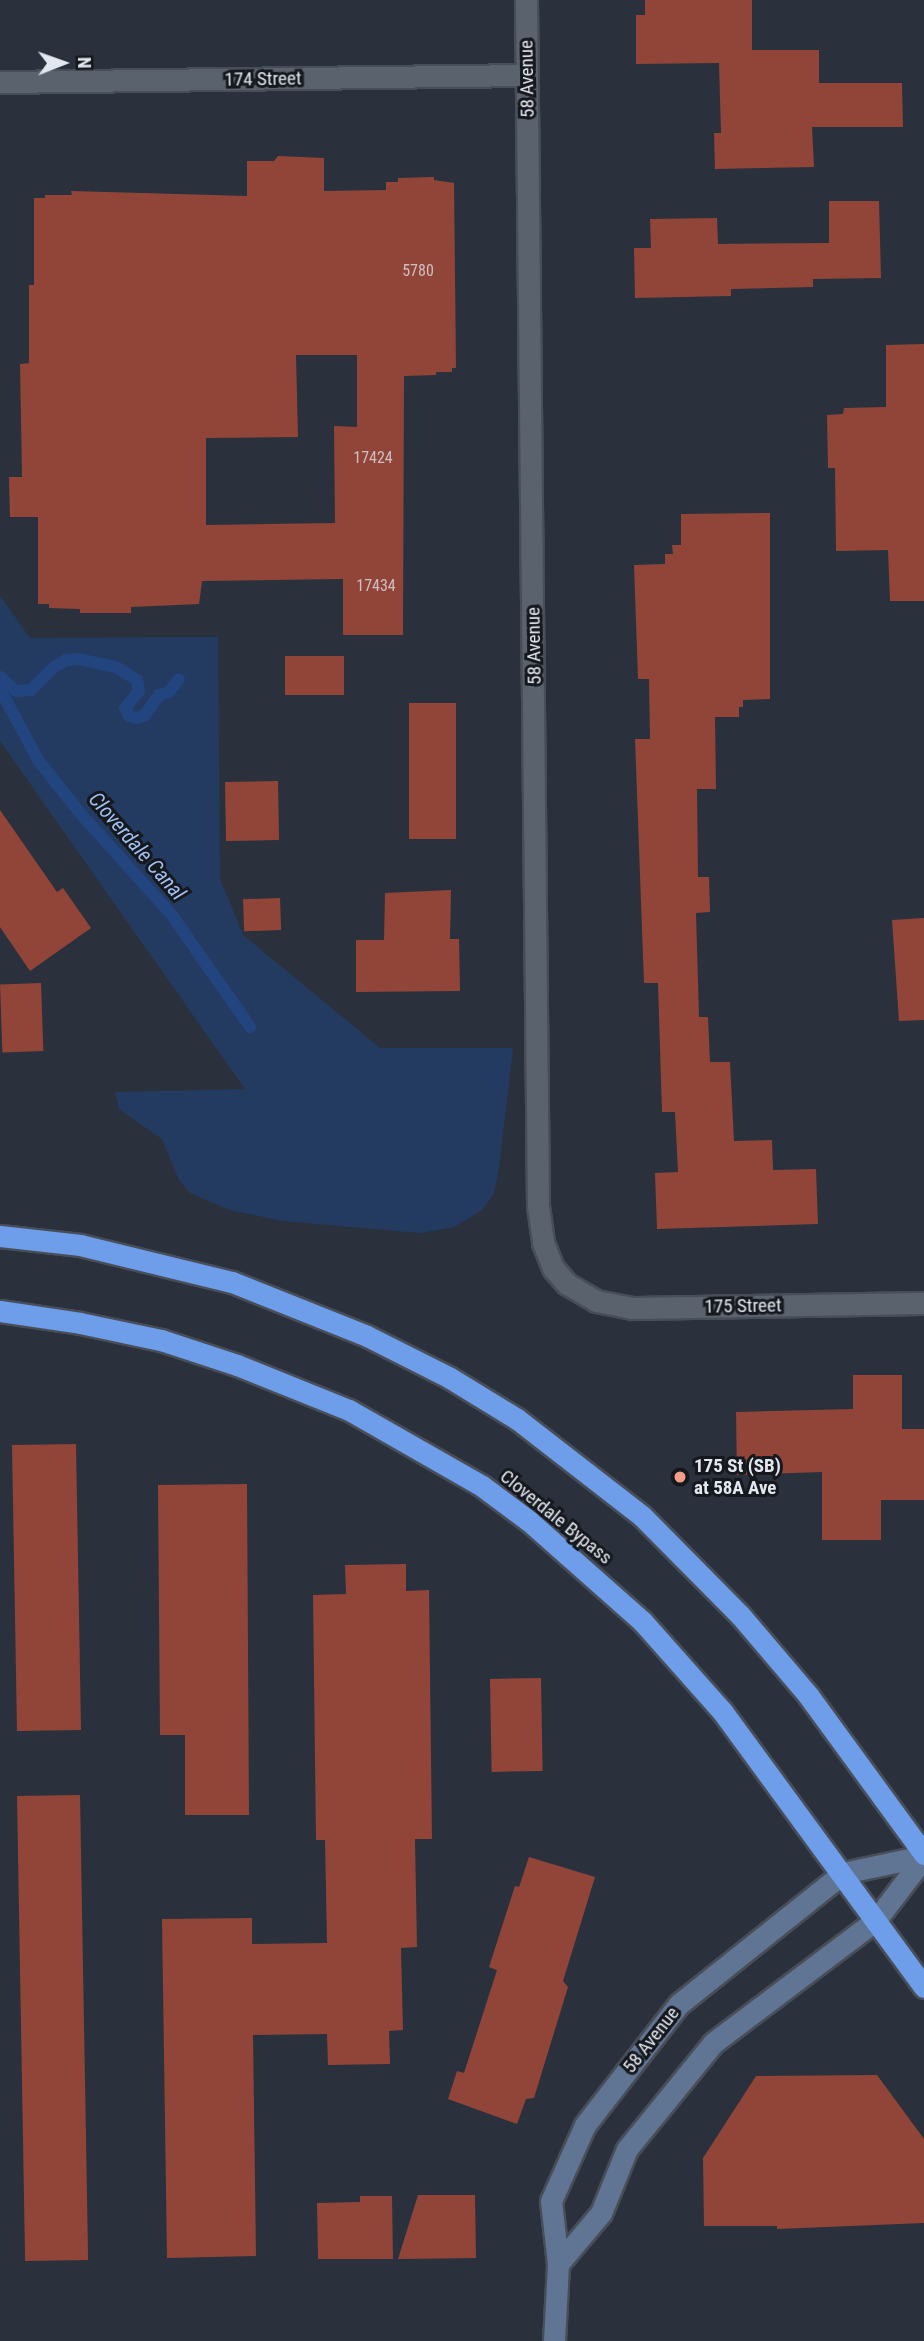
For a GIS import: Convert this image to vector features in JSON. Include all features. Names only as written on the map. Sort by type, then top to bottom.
[{"type":"highway","points":[[0,1236],[80,1245],[232,1282],[367,1336],[450,1378],[517,1419],[642,1516],[740,1615],[808,1695],[924,1856]]},
{"type":"highway","name":"Cloverdale Bypass","points":[[0,1311],[80,1323],[161,1340],[237,1365],[349,1410],[482,1486],[529,1521],[642,1621],[722,1711],[924,1987]]},
{"type":"street","name":"58 Avenue","points":[[526,0],[538,1206],[543,1243],[553,1268],[567,1284]]},
{"type":"street","name":"174 Street","points":[[0,82],[527,75]]},
{"type":"street","name":"175 Street","points":[[567,1284],[596,1301],[632,1308],[924,1303]]},
{"type":"street","name":"58 Avenue","points":[[554,2341],[558,2264],[551,2201],[584,2125],[679,2004],[843,1873],[924,1856]]},
{"type":"street","points":[[558,2264],[601,2213],[628,2149],[713,2043],[876,1920],[924,1856]]},
{"type":"shaded area","points":[[0,596],[30,638],[218,637],[220,879],[243,935],[380,1048],[513,1048],[499,1168],[494,1194],[482,1210],[454,1227],[420,1233],[283,1221],[230,1210],[190,1193],[179,1180],[162,1139],[119,1109],[115,1092],[245,1089],[0,741]]},
{"type":"building","points":[[645,0],[752,0],[752,50],[819,50],[819,83],[902,83],[903,127],[812,127],[814,167],[715,169],[714,133],[721,133],[719,63],[636,64],[636,15],[645,15]]},
{"type":"building","points":[[278,156],[324,158],[324,191],[386,190],[386,182],[398,182],[398,178],[434,177],[434,180],[454,183],[456,368],[452,368],[452,372],[436,372],[436,375],[404,376],[403,635],[343,635],[343,579],[202,581],[199,604],[131,607],[131,613],[80,613],[80,609],[49,608],[49,604],[38,604],[38,517],[10,517],[9,477],[22,477],[20,364],[29,363],[29,285],[34,285],[34,198],[45,198],[45,195],[72,195],[71,191],[247,196],[247,161],[274,161]],"holes":[[[296,355],[357,355],[357,427],[334,426],[335,523],[206,525],[206,438],[298,437]]]},
{"type":"building","points":[[829,201],[879,201],[881,278],[813,279],[813,287],[731,289],[731,296],[635,298],[634,248],[651,248],[650,219],[717,218],[718,244],[829,243]]},
{"type":"building","points":[[924,344],[924,601],[890,601],[888,550],[836,551],[835,468],[828,468],[827,415],[843,414],[844,408],[886,407],[886,345]]},
{"type":"building","points":[[770,513],[770,699],[743,700],[743,707],[739,707],[739,717],[715,717],[716,789],[697,789],[698,877],[709,877],[710,912],[696,913],[699,1017],[708,1017],[710,1062],[730,1062],[734,1141],[772,1140],[773,1170],[816,1169],[818,1224],[657,1229],[655,1173],[678,1172],[675,1112],[662,1112],[658,983],[644,983],[635,739],[650,739],[649,679],[638,679],[634,565],[665,564],[665,554],[673,554],[672,545],[681,545],[681,514]]},
{"type":"building","points":[[285,656],[344,656],[344,695],[285,695]]},
{"type":"building","points":[[409,703],[456,703],[456,839],[409,839]]},
{"type":"building","points":[[278,781],[279,840],[226,841],[225,782]]},
{"type":"building","points":[[0,810],[57,892],[63,888],[91,928],[30,971],[0,927]]},
{"type":"building","points":[[451,890],[450,939],[459,939],[460,991],[356,992],[356,940],[384,940],[385,893]]},
{"type":"building","points":[[280,898],[281,930],[244,931],[243,899]]},
{"type":"building","points":[[924,918],[924,1020],[899,1021],[892,920]]},
{"type":"building","points":[[41,983],[43,1051],[2,1052],[0,984]]},
{"type":"building","points":[[853,1375],[902,1375],[902,1429],[924,1429],[924,1500],[881,1500],[881,1540],[822,1540],[822,1472],[737,1475],[736,1412],[853,1409]]},
{"type":"building","points":[[76,1444],[81,1730],[17,1731],[12,1445]]},
{"type":"building","points":[[247,1484],[249,1815],[185,1815],[185,1735],[160,1735],[158,1485]]},
{"type":"building","points":[[406,1564],[406,1591],[429,1590],[432,1839],[415,1839],[417,1947],[401,1948],[403,2030],[389,2031],[390,2064],[328,2065],[327,2034],[253,2035],[256,2256],[167,2258],[162,1919],[252,1918],[252,1944],[327,1943],[325,1840],[316,1840],[313,1595],[346,1594],[345,1565]]},
{"type":"building","points":[[541,1678],[543,1771],[492,1772],[490,1679]]},
{"type":"building","points":[[80,1795],[88,2260],[25,2261],[17,1796]]},
{"type":"building","points":[[529,1857],[595,1877],[563,1981],[568,1987],[534,2098],[526,2099],[517,2124],[448,2099],[457,2071],[464,2073],[497,1970],[489,1967],[515,1886],[519,1887]]},
{"type":"building","points":[[877,2075],[924,2139],[924,2223],[777,2229],[777,2226],[704,2226],[703,2158],[756,2076]]},
{"type":"building","points":[[418,2195],[475,2195],[476,2258],[398,2259]]},
{"type":"building","points":[[360,2196],[392,2196],[393,2259],[318,2259],[317,2203],[360,2202]]},
{"type":"waterway","points":[[0,677],[16,691],[31,690],[53,668],[66,660],[78,659],[116,667],[137,680],[139,691],[125,708],[129,716],[137,718],[144,716],[159,695],[169,692],[179,679]]},
{"type":"waterway","name":"Cloverdale Canal","points":[[0,689],[38,760],[80,813],[171,914],[250,1027]]},
{"type":"place","name":"175 St (SB) at 58A Ave","points":[[680,1477]]}]
